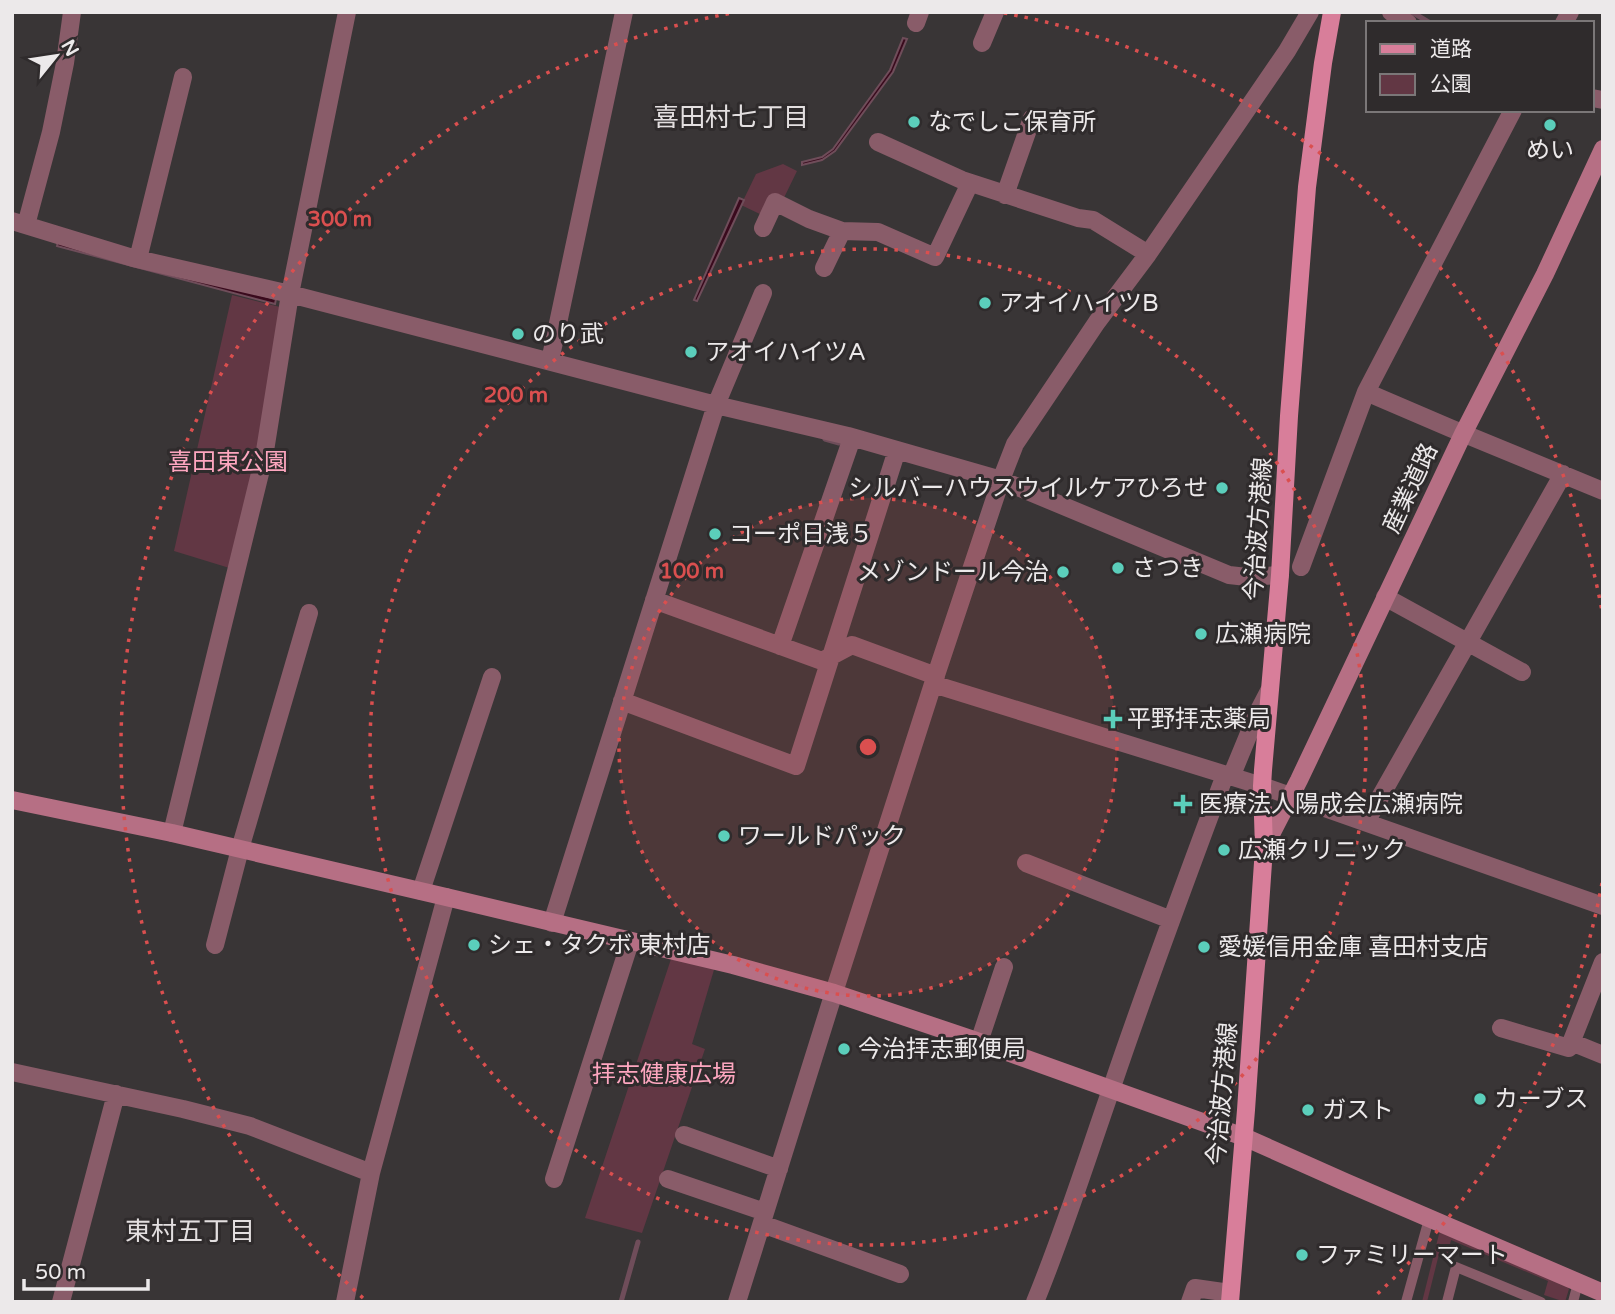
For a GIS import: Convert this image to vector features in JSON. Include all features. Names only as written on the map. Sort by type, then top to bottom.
[{"type":"main road","name":"今治波方港線","points":[[1230,1297],[1264,848],[1262,786],[1280,575],[1307,187],[1332,12]]},
{"type":"street","points":[[72,12],[51,132],[19,223],[138,259],[290,294],[898,450],[1001,480],[1228,575],[1280,575]]},
{"type":"street","points":[[172,833],[264,457],[290,294],[347,12]]},
{"type":"street","points":[[550,361],[624,12]]},
{"type":"street","points":[[982,43],[995,12]]},
{"type":"street","points":[[737,1302],[935,680],[1015,444],[1287,51],[1310,12]]},
{"type":"street","points":[[138,259],[183,77]]},
{"type":"street","points":[[1301,567],[1366,392],[1512,112]]},
{"type":"street","points":[[1005,195],[1032,118]]},
{"type":"street","points":[[878,142],[970,183],[1078,218],[1093,220],[1148,254]]},
{"type":"street","name":"産業道路","points":[[1264,848],[1463,434],[1545,274],[1603,149]]},
{"type":"street","points":[[763,228],[775,202],[808,219],[842,231],[878,232],[934,257],[970,183]]},
{"type":"street","points":[[824,268],[842,231]]},
{"type":"street","points":[[552,923],[716,405],[763,293]]},
{"type":"street","points":[[1366,392],[1603,491]]},
{"type":"street","points":[[780,646],[852,438]]},
{"type":"street","points":[[622,701],[796,766],[898,450]]},
{"type":"street","points":[[1366,822],[1563,474]]},
{"type":"street","points":[[1385,597],[1522,672]]},
{"type":"street","points":[[654,600],[822,661],[852,645],[935,680],[1262,786],[1603,906]]},
{"type":"street","points":[[215,946],[240,849],[309,614]]},
{"type":"street","points":[[421,891],[492,677]]},
{"type":"street","points":[[1035,1302],[1059,1242],[1171,920],[1228,776],[1270,688]]},
{"type":"street","points":[[12,800],[172,833],[421,891],[733,965],[834,993],[1244,1137],[1603,1293]]},
{"type":"street","points":[[1026,863],[1171,920]]},
{"type":"street","points":[[345,1302],[371,1173],[446,897]]},
{"type":"street","points":[[554,1179],[630,942]]},
{"type":"street","points":[[1501,1028],[1569,1048],[1603,962]]},
{"type":"street","points":[[979,1042],[1004,967]]},
{"type":"street","points":[[1571,1042],[1603,1055]]},
{"type":"street","points":[[12,1072],[250,1126],[371,1173]]},
{"type":"street","points":[[61,1302],[116,1094]]},
{"type":"street","points":[[684,1135],[779,1169]]},
{"type":"street","points":[[668,1179],[900,1274]]},
{"type":"street","points":[[1190,1302],[1195,1288],[1230,1297]]},
{"type":"lane","points":[[1406,1302],[1429,1219]]},
{"type":"lane","points":[[1447,1302],[1456,1267],[1541,1302]]},
{"type":"lane","points":[[1573,1302],[1578,1283]]},
{"type":"green space","points":[[783,164],[797,171],[780,206],[762,215],[741,205],[756,174]]},
{"type":"green space","name":"喜田東公園","points":[[232,295],[280,307],[265,449],[236,570],[174,551]]},
{"type":"green space","name":"拝志健康広場","points":[[673,953],[716,963],[692,1044],[705,1049],[642,1233],[585,1218]]},
{"type":"green space","points":[[1442,1230],[1567,1285],[1569,1289],[1565,1302],[1544,1295],[1548,1281],[1451,1240],[1448,1253],[1440,1250],[1427,1302],[1422,1302]]},
{"type":"shaded area","points":[[903,38],[907,39],[893,72],[835,151],[822,160],[802,165],[802,162],[822,157],[833,149],[890,70]]},
{"type":"shaded area","points":[[739,198],[744,200],[697,301],[694,300]]},
{"type":"shaded area","points":[[58,241],[276,299],[275,304],[57,246]]},
{"type":"waterway","points":[[1412,12],[1427,21]]},
{"type":"waterway","points":[[825,439],[839,443]]},
{"type":"waterway","points":[[621,1302],[638,1242]]},
{"type":"place","name":"なでしこ保育所","points":[[914,122]]},
{"type":"place","name":"めい","points":[[1550,125]]},
{"type":"place","name":"アオイハイツB","points":[[985,303]]},
{"type":"place","name":"のり武","points":[[518,334]]},
{"type":"place","name":"アオイハイツA","points":[[691,352]]},
{"type":"place","name":"シルバーハウスウイルケアひろせ","points":[[1222,488]]},
{"type":"place","name":"コーポ日浅５","points":[[715,534]]},
{"type":"place","name":"さつき","points":[[1118,568]]},
{"type":"place","name":"メゾンドール今治","points":[[1063,572]]},
{"type":"place","name":"広瀬病院","points":[[1201,634]]},
{"type":"place","name":"平野拝志薬局","points":[[1113,719]]},
{"type":"place","name":"医療法人陽成会広瀬病院","points":[[1183,804]]},
{"type":"place","name":"ワールドパック","points":[[724,836]]},
{"type":"place","name":"広瀬クリニック","points":[[1224,850]]},
{"type":"place","name":"シェ・タクボ 東村店","points":[[474,945]]},
{"type":"place","name":"愛媛信用金庫 喜田村支店","points":[[1204,947]]},
{"type":"place","name":"今治拝志郵便局","points":[[844,1049]]},
{"type":"place","name":"カーブス","points":[[1480,1099]]},
{"type":"place","name":"ガスト","points":[[1308,1110]]},
{"type":"place","name":"ファミリーマート","points":[[1302,1255]]},
{"type":"district","name":"喜田村七丁目","points":[[731,117]]},
{"type":"district","name":"東村五丁目","points":[[190,1231]]}]
